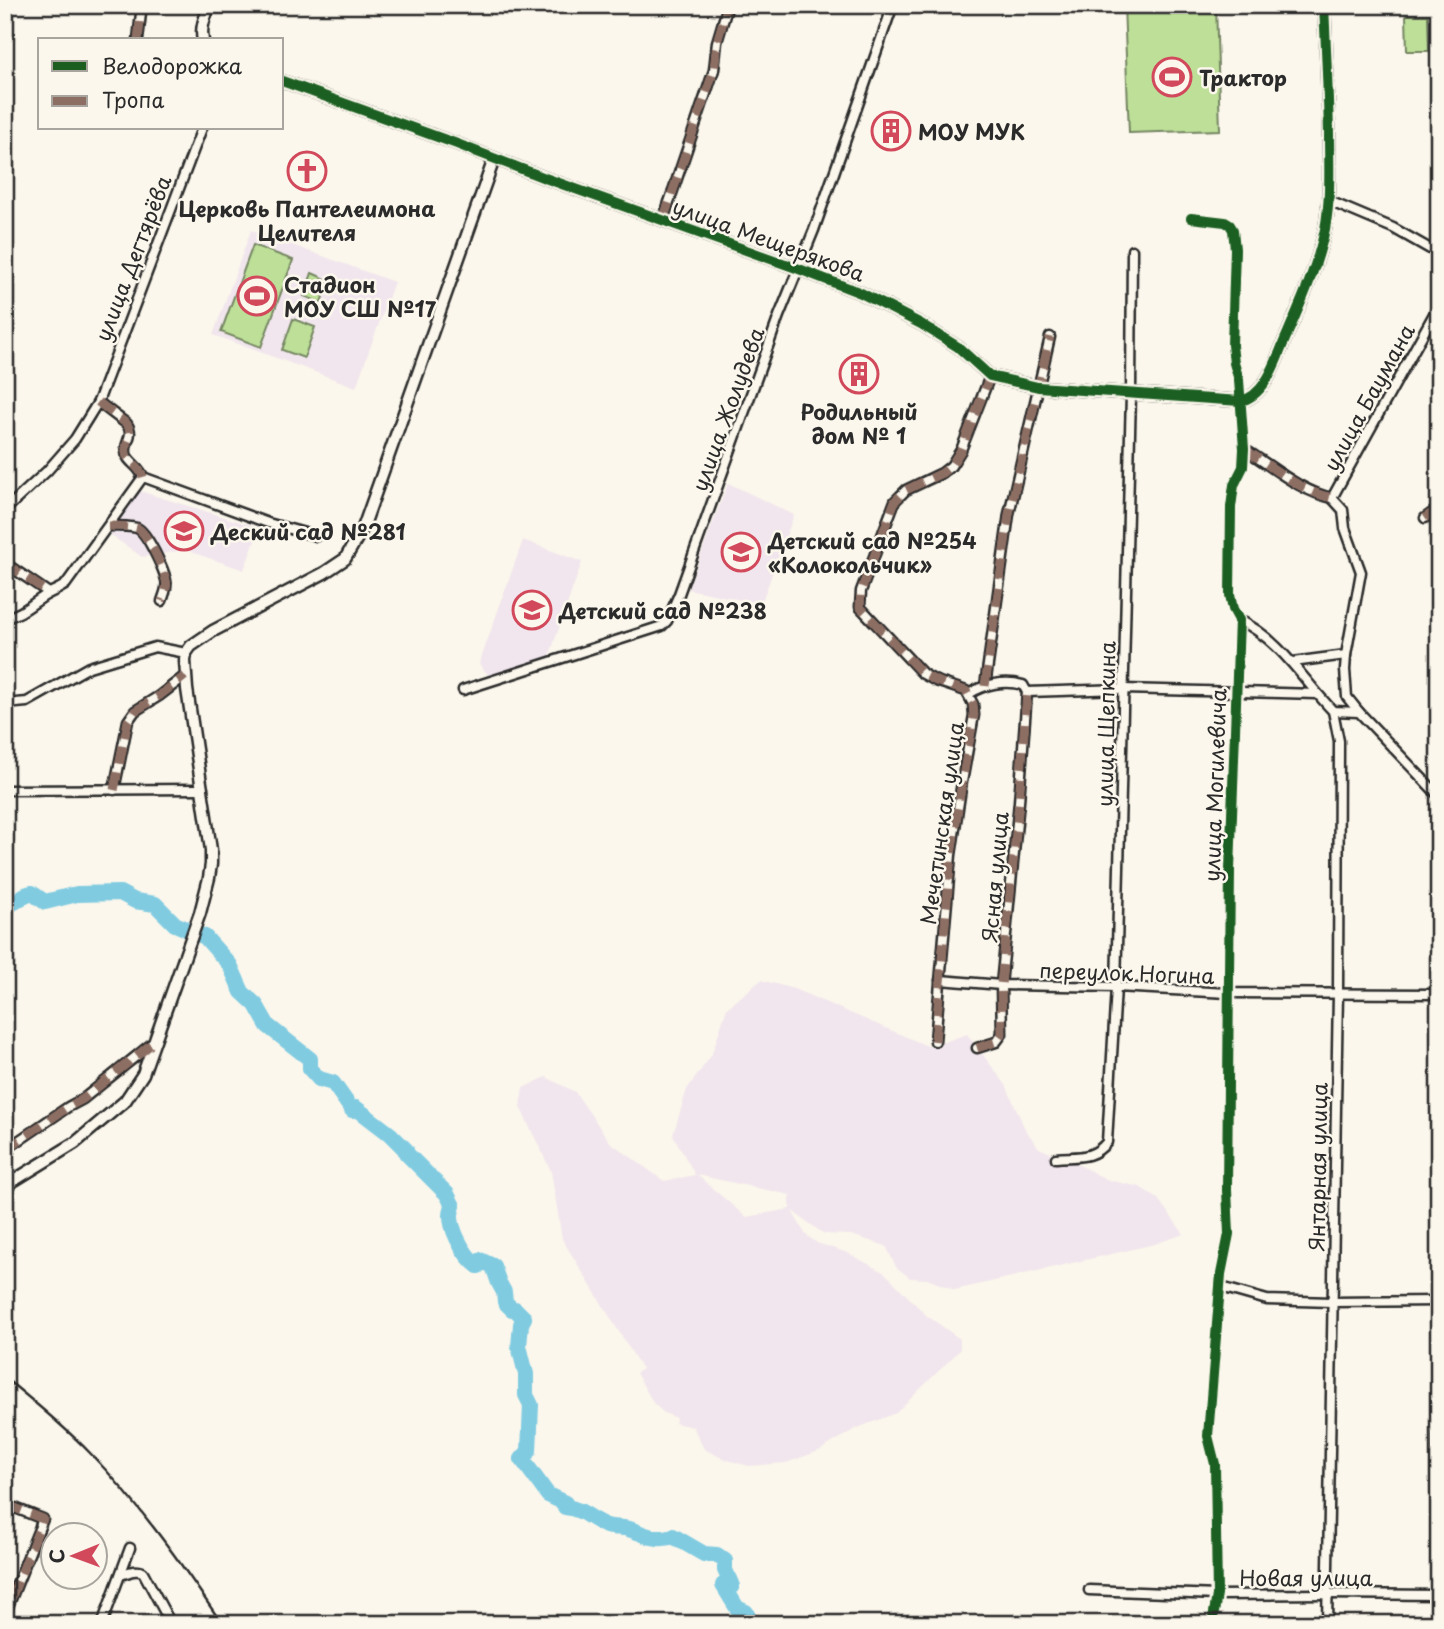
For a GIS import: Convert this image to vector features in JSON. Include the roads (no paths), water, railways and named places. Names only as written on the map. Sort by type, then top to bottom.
[{"type":"street","points":[[138,38],[141,13],[145,5]]},
{"type":"street","points":[[202,38],[203,23],[210,5]]},
{"type":"street","points":[[663,220],[714,70],[717,42],[728,5]]},
{"type":"street","name":"улица Жолудева","points":[[463,690],[665,624],[679,594],[779,316],[814,230],[893,5]]},
{"type":"street","points":[[1240,401],[1255,394],[1279,355],[1300,305],[1325,230],[1329,201],[1324,5]]},
{"type":"street","name":"улица Мещерякова","points":[[284,82],[861,293],[958,347],[990,376],[1038,387],[1240,401]]},
{"type":"street","name":"улица Дегтярёва","points":[[5,510],[47,471],[75,439],[98,402],[201,130]]},
{"type":"street","points":[[5,1186],[75,1143],[125,1101],[142,1073],[200,913],[211,864],[203,789],[185,676],[186,653],[191,646],[213,631],[324,573],[345,559],[363,528],[494,159]]},
{"type":"street","points":[[1329,201],[1393,228],[1439,254]]},
{"type":"street","name":"улица Могилевича","points":[[1191,218],[1225,222],[1233,230],[1235,249],[1232,345],[1239,380],[1244,449],[1231,507],[1230,595],[1239,620],[1230,870],[1227,1191],[1229,1234],[1221,1274],[1208,1436],[1215,1464],[1217,1595],[1212,1624]]},
{"type":"street","name":"улица Щепкина","points":[[1056,1157],[1091,1156],[1100,1151],[1107,1142],[1116,988],[1131,394],[1132,250]]},
{"type":"street","name":"улица Баумана","points":[[1359,712],[1347,697],[1345,670],[1361,572],[1345,528],[1343,510],[1332,498],[1439,305]]},
{"type":"street","points":[[985,686],[1009,514],[1050,337]]},
{"type":"street","name":"Мечетинская улица","points":[[935,1041],[951,855],[974,715],[973,704],[969,694],[962,688],[936,681],[923,674],[860,607],[860,599],[895,501],[906,490],[951,466],[961,450],[990,376]]},
{"type":"street","points":[[98,402],[127,424],[131,434],[125,451],[127,457],[141,470],[143,477]]},
{"type":"street","points":[[1244,449],[1303,488],[1332,498]]},
{"type":"street","points":[[5,618],[20,614],[66,584],[143,477]]},
{"type":"street","points":[[143,477],[268,523],[316,536]]},
{"type":"street","points":[[1425,518],[1439,508]]},
{"type":"street","points":[[109,526],[137,528],[149,540],[166,579],[162,601]]},
{"type":"street","points":[[5,563],[49,593]]},
{"type":"street","points":[[1239,620],[1261,634],[1293,662],[1333,712],[1359,712],[1439,796]]},
{"type":"street","points":[[5,704],[27,702],[89,667],[155,647],[186,653]]},
{"type":"street","points":[[1293,662],[1346,655]]},
{"type":"street","points":[[114,790],[128,721],[135,711],[185,676]]},
{"type":"street","points":[[969,694],[985,686],[1012,683],[1023,685],[1027,692],[1123,689],[1317,695]]},
{"type":"street","name":"Ясная улица","points":[[977,1048],[996,1042],[1002,1034],[1001,985],[1027,692]]},
{"type":"street","name":"Янтарная улица","points":[[1327,1624],[1338,993],[1339,741],[1333,712]]},
{"type":"street","points":[[5,790],[203,789]]},
{"type":"street","name":"переулок Ногина","points":[[940,980],[1001,985],[1228,993],[1439,995]]},
{"type":"street","points":[[5,1150],[68,1107],[83,1100],[155,1041]]},
{"type":"street","points":[[1221,1287],[1267,1300],[1439,1301]]},
{"type":"street","points":[[1436,1624],[1439,1350]]},
{"type":"street","points":[[5,1504],[43,1519],[5,1614]]},
{"type":"street","points":[[102,1624],[130,1548]]},
{"type":"street","points":[[121,1575],[130,1571],[144,1572],[171,1624]]},
{"type":"street","name":"Новая улица","points":[[1089,1590],[1217,1595],[1437,1595]]},
{"type":"waterway","points":[[5,905],[32,893],[45,902],[77,894],[120,893],[135,901],[155,904],[175,924],[205,937],[230,965],[242,992],[256,1005],[268,1026],[310,1059],[310,1069],[319,1079],[333,1083],[352,1110],[356,1108],[390,1134],[447,1194],[453,1206],[451,1213],[454,1230],[462,1247],[478,1266],[480,1260],[493,1266],[504,1292],[505,1302],[524,1318],[519,1346],[526,1374],[526,1395],[531,1405],[529,1451],[522,1459],[548,1495],[565,1503],[565,1507],[581,1512],[606,1526],[629,1529],[656,1538],[673,1536],[704,1554],[717,1555],[725,1561],[725,1570],[732,1586],[723,1585],[737,1608],[746,1612],[751,1624]]},
{"type":"railway","points":[[5,1378],[70,1433],[126,1493],[160,1535],[222,1624]]},
{"type":"place","name":"Трактор","points":[[1172,77]]},
{"type":"place","name":"МОУ МУК","points":[[891,131]]},
{"type":"place","name":"Церковь Пантелеимона Целителя","points":[[307,171]]},
{"type":"place","name":"Стадион МОУ СШ №17","points":[[257,296]]},
{"type":"place","name":"Родильный дом № 1","points":[[859,374]]},
{"type":"place","name":"Деский сад №281","points":[[184,531]]},
{"type":"place","name":"Детский сад №254 «Колокольчик»","points":[[741,552]]},
{"type":"place","name":"Детский сад №238","points":[[532,610]]}]
